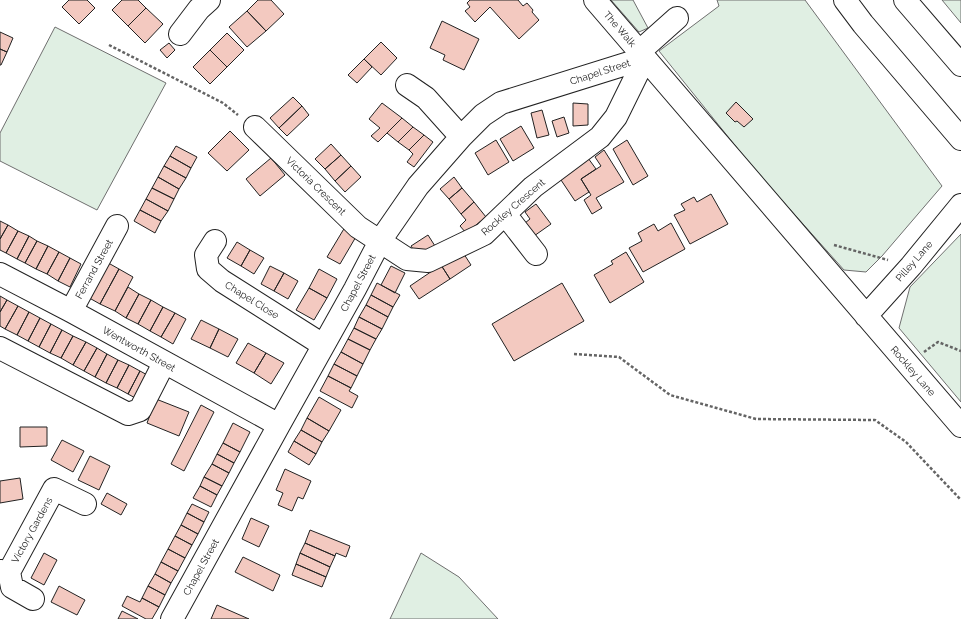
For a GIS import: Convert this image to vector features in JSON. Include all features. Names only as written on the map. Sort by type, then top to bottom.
[{"type":"main road","name":"The Walk","points":[[595,0],[866,316]]},
{"type":"main road","points":[[845,0],[863,24],[961,139]]},
{"type":"main road","points":[[905,0],[961,65]]},
{"type":"main road","points":[[180,34],[199,3]]},
{"type":"main road","points":[[642,54],[677,18]]},
{"type":"main road","name":"Chapel Street","points":[[172,619],[355,289],[380,241],[418,186],[461,137],[483,115],[500,103],[642,54]]},
{"type":"main road","name":"Rockley Crescent","points":[[380,241],[407,259],[428,261],[484,234],[533,187],[600,137],[616,117],[642,54]]},
{"type":"main road","points":[[407,85],[426,98],[461,137]]},
{"type":"main road","name":"Victoria Crescent","points":[[255,127],[358,227],[380,241]]},
{"type":"main road","name":"Pilley Lane","points":[[866,316],[911,266],[961,205]]},
{"type":"main road","points":[[505,214],[536,254]]},
{"type":"main road","name":"Ferrand Street","points":[[71,311],[117,226]]},
{"type":"main road","name":"Chapel Close","points":[[215,241],[206,255],[208,269],[222,281],[323,345]]},
{"type":"main road","name":"Wentworth Street","points":[[0,274],[71,311],[279,425]]},
{"type":"main road","name":"Rockley Lane","points":[[866,316],[961,426]]},
{"type":"main road","points":[[0,348],[128,414],[140,410],[164,363]]},
{"type":"main road","name":"Victory Gardens","points":[[4,572],[54,489],[85,504]]},
{"type":"main road","points":[[4,572],[12,587],[33,599]]},
{"type":"path","points":[[109,45],[223,104],[255,127]]},
{"type":"path","points":[[826,243],[911,266]]},
{"type":"path","points":[[907,364],[938,342],[961,351]]},
{"type":"path","points":[[574,354],[619,357],[670,395],[756,419],[875,420],[906,442],[961,500]]},
{"type":"green space","points":[[611,0],[633,0],[648,28],[639,32]]},
{"type":"green space","points":[[717,0],[805,0],[942,186],[882,256],[866,272],[844,270],[754,169],[659,51],[719,6]]},
{"type":"green space","points":[[942,0],[961,0],[961,23]]},
{"type":"green space","points":[[55,27],[166,83],[97,210],[0,161],[0,133]]},
{"type":"green space","points":[[961,234],[961,402],[899,328],[910,287]]},
{"type":"green space","points":[[421,553],[459,577],[498,619],[390,619]]},
{"type":"building","points":[[69,0],[87,0],[95,8],[79,24],[62,7]]},
{"type":"building","points":[[122,0],[138,0],[146,8],[128,26],[112,10]]},
{"type":"building","points":[[258,0],[271,0],[284,14],[266,31],[247,11]]},
{"type":"building","points":[[470,0],[518,0],[523,6],[527,3],[539,20],[519,39],[490,7],[475,22],[465,11],[470,7],[467,3]]},
{"type":"building","points":[[146,8],[163,24],[145,43],[128,26]]},
{"type":"building","points":[[247,11],[266,31],[247,47],[229,27]]},
{"type":"building","points":[[442,21],[479,39],[464,70],[443,60],[445,55],[430,48]]},
{"type":"building","points":[[0,32],[13,38],[7,52],[0,49]]},
{"type":"building","points":[[227,33],[244,50],[227,67],[210,50]]},
{"type":"building","points":[[381,42],[397,58],[381,75],[364,59]]},
{"type":"building","points":[[169,43],[175,50],[167,58],[160,50]]},
{"type":"building","points":[[0,49],[7,52],[1,65],[0,65]]},
{"type":"building","points":[[210,50],[227,67],[210,84],[193,67]]},
{"type":"building","points":[[364,59],[372,67],[357,83],[348,75]]},
{"type":"building","points":[[293,97],[302,106],[279,128],[270,118]]},
{"type":"building","points":[[736,102],[753,119],[744,127],[737,121],[735,122],[726,113]]},
{"type":"building","points":[[382,103],[402,118],[378,142],[371,136],[380,128],[369,119]]},
{"type":"building","points":[[573,103],[588,104],[588,125],[573,126]]},
{"type":"building","points":[[302,106],[309,115],[287,136],[279,128]]},
{"type":"building","points":[[542,110],[549,135],[537,138],[531,113]]},
{"type":"building","points":[[564,117],[569,133],[557,137],[552,121]]},
{"type":"building","points":[[402,118],[413,127],[398,142],[387,133]]},
{"type":"building","points":[[521,126],[534,148],[513,161],[500,139]]},
{"type":"building","points":[[413,127],[424,135],[409,150],[398,142]]},
{"type":"building","points":[[230,131],[249,150],[227,171],[208,153]]},
{"type":"building","points":[[424,135],[433,142],[414,167],[407,162],[413,154],[409,150]]},
{"type":"building","points":[[496,140],[509,162],[488,175],[475,153]]},
{"type":"building","points":[[627,140],[648,176],[633,185],[613,149]]},
{"type":"building","points":[[331,144],[341,155],[325,169],[315,159]]},
{"type":"building","points":[[176,146],[197,157],[191,168],[170,156]]},
{"type":"building","points":[[604,150],[624,182],[596,198],[602,208],[592,214],[584,200],[591,195],[581,179],[601,166],[595,157]]},
{"type":"building","points":[[341,155],[351,166],[335,181],[325,169]]},
{"type":"building","points":[[170,156],[191,168],[186,178],[164,166]]},
{"type":"building","points":[[271,158],[285,175],[260,196],[246,179]]},
{"type":"building","points":[[588,158],[596,169],[581,179],[589,192],[575,201],[559,177]]},
{"type":"building","points":[[164,166],[186,178],[179,189],[158,177]]},
{"type":"building","points":[[351,166],[361,177],[345,192],[335,181]]},
{"type":"building","points":[[158,177],[179,189],[174,199],[152,188]]},
{"type":"building","points":[[454,177],[462,188],[449,199],[440,189]]},
{"type":"building","points":[[152,188],[174,199],[168,211],[146,199]]},
{"type":"building","points":[[462,188],[474,202],[461,214],[449,199]]},
{"type":"building","points":[[711,194],[728,224],[690,244],[674,215],[685,210],[681,204],[694,197],[697,202]]},
{"type":"building","points":[[146,199],[168,211],[161,221],[140,210]]},
{"type":"building","points":[[474,202],[486,217],[466,233],[460,226],[466,220],[461,214]]},
{"type":"building","points":[[536,204],[551,224],[534,236],[525,223],[530,219],[525,212]]},
{"type":"building","points":[[140,210],[161,221],[155,233],[134,221]]},
{"type":"building","points":[[0,221],[8,225],[0,239]]},
{"type":"building","points":[[671,223],[685,249],[643,272],[629,248],[642,241],[638,233],[654,224],[658,231]]},
{"type":"building","points":[[8,225],[18,231],[6,253],[0,250],[0,239]]},
{"type":"building","points":[[345,227],[357,235],[340,264],[327,257]]},
{"type":"building","points":[[18,231],[29,236],[17,259],[6,253]]},
{"type":"building","points":[[428,235],[435,246],[418,257],[411,246]]},
{"type":"building","points":[[29,236],[37,241],[25,263],[17,259]]},
{"type":"building","points":[[37,241],[48,246],[36,269],[25,263]]},
{"type":"building","points":[[237,242],[250,250],[241,266],[227,258]]},
{"type":"building","points":[[48,246],[59,252],[47,274],[36,269]]},
{"type":"building","points":[[250,250],[264,258],[254,274],[241,266]]},
{"type":"building","points":[[462,251],[471,265],[450,279],[441,265]]},
{"type":"building","points":[[59,252],[70,258],[58,281],[47,274]]},
{"type":"building","points":[[626,252],[644,282],[610,303],[594,275],[613,264],[611,261]]},
{"type":"building","points":[[70,258],[81,264],[70,287],[58,281]]},
{"type":"building","points":[[103,260],[119,269],[100,304],[84,295]]},
{"type":"building","points":[[441,265],[450,279],[419,299],[410,286]]},
{"type":"building","points":[[270,266],[284,273],[274,291],[261,284]]},
{"type":"building","points":[[391,266],[405,273],[395,293],[381,285]]},
{"type":"building","points":[[119,269],[133,277],[115,311],[100,304]]},
{"type":"building","points":[[319,269],[337,279],[327,298],[309,288]]},
{"type":"building","points":[[284,273],[298,281],[288,299],[274,291]]},
{"type":"building","points":[[377,283],[400,295],[393,307],[371,295]]},
{"type":"building","points":[[562,283],[584,321],[514,361],[492,324]]},
{"type":"building","points":[[128,287],[139,294],[126,318],[115,311]]},
{"type":"building","points":[[309,288],[327,298],[314,320],[296,310]]},
{"type":"building","points":[[139,294],[151,300],[138,324],[126,318]]},
{"type":"building","points":[[371,295],[393,307],[388,317],[366,305]]},
{"type":"building","points":[[0,296],[7,300],[0,312]]},
{"type":"building","points":[[7,300],[18,306],[5,329],[0,326],[0,312]]},
{"type":"building","points":[[151,300],[163,307],[150,331],[138,324]]},
{"type":"building","points":[[366,305],[388,317],[382,329],[359,317]]},
{"type":"building","points":[[18,306],[29,312],[17,335],[5,329]]},
{"type":"building","points":[[163,307],[175,313],[161,337],[150,331]]},
{"type":"building","points":[[29,312],[40,318],[28,341],[17,335]]},
{"type":"building","points":[[175,313],[186,319],[173,344],[161,337]]},
{"type":"building","points":[[359,317],[382,329],[376,339],[354,328]]},
{"type":"building","points":[[40,318],[51,324],[39,347],[28,341]]},
{"type":"building","points":[[201,320],[219,329],[210,348],[191,339]]},
{"type":"building","points":[[51,324],[62,330],[50,353],[39,347]]},
{"type":"building","points":[[354,328],[376,339],[370,350],[348,339]]},
{"type":"building","points":[[219,329],[238,339],[228,357],[210,348]]},
{"type":"building","points":[[62,330],[73,336],[61,358],[50,353]]},
{"type":"building","points":[[73,336],[86,342],[73,365],[61,358]]},
{"type":"building","points":[[348,339],[370,350],[363,364],[341,352]]},
{"type":"building","points":[[86,342],[97,348],[84,371],[73,365]]},
{"type":"building","points":[[248,343],[266,353],[254,373],[236,363]]},
{"type":"building","points":[[97,348],[107,354],[95,377],[84,371]]},
{"type":"building","points":[[341,352],[363,364],[357,376],[334,364]]},
{"type":"building","points":[[266,353],[284,363],[271,384],[254,373]]},
{"type":"building","points":[[107,354],[118,360],[106,383],[95,377]]},
{"type":"building","points":[[118,360],[129,365],[117,388],[106,383]]},
{"type":"building","points":[[334,364],[357,376],[351,388],[328,376]]},
{"type":"building","points":[[129,365],[140,371],[128,394],[117,388]]},
{"type":"building","points":[[140,371],[151,377],[139,400],[128,394]]},
{"type":"building","points":[[328,376],[351,388],[349,391],[358,396],[352,408],[320,391]]},
{"type":"building","points":[[319,397],[341,410],[329,431],[307,418]]},
{"type":"building","points":[[156,399],[189,412],[179,436],[147,423]]},
{"type":"building","points":[[201,405],[214,412],[184,471],[171,464]]},
{"type":"building","points":[[307,418],[329,431],[322,442],[301,430]]},
{"type":"building","points":[[233,423],[250,432],[240,452],[223,443]]},
{"type":"building","points":[[20,427],[47,427],[47,446],[20,447]]},
{"type":"building","points":[[301,430],[322,442],[316,454],[294,441]]},
{"type":"building","points":[[62,440],[84,451],[73,472],[51,460]]},
{"type":"building","points":[[294,441],[316,454],[309,465],[288,452]]},
{"type":"building","points":[[223,443],[240,452],[234,463],[217,454]]},
{"type":"building","points":[[217,454],[234,463],[229,473],[212,464]]},
{"type":"building","points":[[90,456],[110,466],[99,490],[78,480]]},
{"type":"building","points":[[212,464],[229,473],[222,486],[204,477]]},
{"type":"building","points":[[285,469],[311,481],[303,499],[298,497],[292,511],[278,505],[283,493],[276,490]]},
{"type":"building","points":[[204,477],[222,486],[217,495],[200,486]]},
{"type":"building","points":[[20,478],[23,499],[0,503],[0,481]]},
{"type":"building","points":[[200,486],[217,495],[211,507],[193,498]]},
{"type":"building","points":[[107,493],[127,504],[121,515],[101,504]]},
{"type":"building","points":[[192,504],[209,512],[204,522],[187,513]]},
{"type":"building","points":[[187,513],[204,522],[198,534],[181,525]]},
{"type":"building","points":[[251,518],[269,526],[259,547],[242,539]]},
{"type":"building","points":[[181,525],[198,534],[192,545],[175,536]]},
{"type":"building","points":[[310,530],[350,546],[346,557],[336,553],[335,556],[305,543]]},
{"type":"building","points":[[175,536],[192,545],[185,558],[168,549]]},
{"type":"building","points":[[305,543],[335,556],[330,567],[300,553]]},
{"type":"building","points":[[168,549],[185,558],[178,571],[161,562]]},
{"type":"building","points":[[44,553],[57,560],[44,585],[31,578]]},
{"type":"building","points":[[300,553],[330,567],[326,577],[296,564]]},
{"type":"building","points":[[243,557],[280,575],[273,591],[235,572]]},
{"type":"building","points":[[161,562],[178,571],[171,583],[155,574]]},
{"type":"building","points":[[296,564],[326,577],[322,587],[292,575]]},
{"type":"building","points":[[155,574],[171,583],[165,595],[148,586]]},
{"type":"building","points":[[59,586],[85,600],[77,615],[51,602]]},
{"type":"building","points":[[148,586],[165,595],[159,607],[142,598]]},
{"type":"building","points":[[127,596],[140,602],[142,598],[159,607],[152,619],[146,619],[122,606]]},
{"type":"building","points":[[217,605],[249,619],[211,619]]},
{"type":"building","points":[[122,611],[138,619],[118,619]]}]
